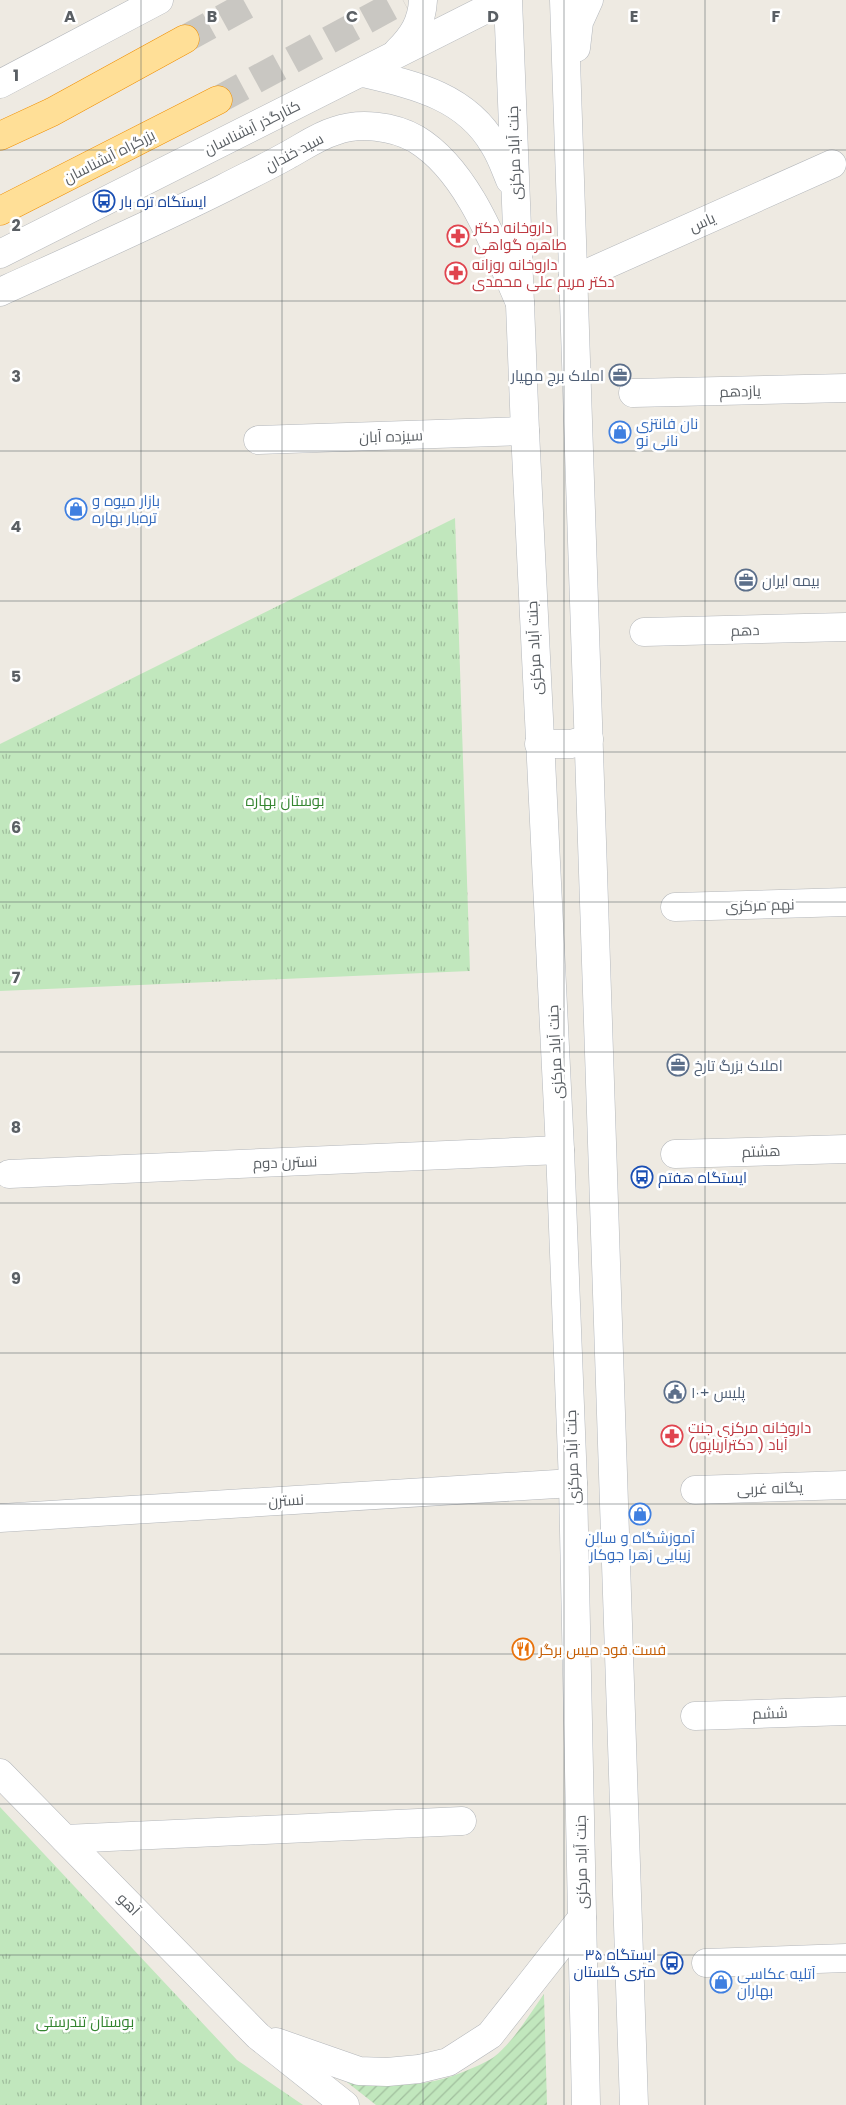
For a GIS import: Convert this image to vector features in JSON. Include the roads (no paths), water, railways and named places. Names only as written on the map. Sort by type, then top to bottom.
[{"type":"highway","points":[[0,136],[52,112],[185,39]]},
{"type":"highway","name":"بزرگراه آبشناسان","points":[[0,211],[218,100]]},
{"type":"street","points":[[0,84],[159,0]]},
{"type":"street","points":[[389,59],[412,37],[422,16],[424,0]]},
{"type":"street","name":"کنارگذر آبشناسان","points":[[0,254],[363,73],[504,0]]},
{"type":"street","name":"جنت آباد مرکزی","points":[[508,0],[538,744],[560,1150],[573,1483],[586,2105]]},
{"type":"street","points":[[564,0],[568,184],[589,739],[634,2105]]},
{"type":"street","points":[[568,184],[575,53],[579,22],[589,0]]},
{"type":"street","points":[[363,73],[413,85],[448,99],[476,120],[494,145],[516,192]]},
{"type":"street","name":"سید خندان","points":[[0,292],[168,216],[267,167],[321,137],[349,127],[365,126],[398,131],[414,139],[443,160],[456,176],[483,224],[520,303]]},
{"type":"street","name":"یاس","points":[[572,280],[832,164]]},
{"type":"street","name":"یازدهم","points":[[634,393],[846,388]]},
{"type":"street","name":"سیزده آبان","points":[[258,440],[525,431]]},
{"type":"street","name":"دهم","points":[[644,632],[846,627]]},
{"type":"street","points":[[538,744],[571,744],[589,739]]},
{"type":"street","name":"نهم مرکزی","points":[[675,907],[846,902]]},
{"type":"street","name":"هشتم","points":[[676,1154],[846,1149]]},
{"type":"street","name":"نسترن دوم","points":[[9,1174],[560,1150]]},
{"type":"street","name":"نسترن","points":[[0,1518],[573,1483]]},
{"type":"street","name":"یگانه غربی","points":[[695,1490],[846,1485]]},
{"type":"street","name":"ششم","points":[[694,1716],[846,1711]]},
{"type":"street","name":"آهو","points":[[0,1773],[258,2036],[346,2105]]},
{"type":"street","points":[[65,1839],[462,1821]]},
{"type":"street","points":[[258,2036],[359,2070],[387,2072],[419,2069],[448,2062],[490,2035],[582,1918]]},
{"type":"street","points":[[706,1963],[846,1958]]},
{"type":"tunnel","points":[[185,39],[256,0]]},
{"type":"tunnel","points":[[218,100],[403,0]]},
{"type":"place","name":"ایستگاه تره بار","points":[[104,201]]},
{"type":"place","name":"داروخانه دکتر طاهره گواهی","points":[[458,236]]},
{"type":"place","name":"داروخانه روزانه دکتر مریم علی محمدی","points":[[456,273]]},
{"type":"place","name":"املاک برج مهیار","points":[[620,375]]},
{"type":"place","name":"نان فانتزی نانی نو","points":[[620,432]]},
{"type":"place","name":"بازار میوه و تره‌بار بهاره","points":[[76,509]]},
{"type":"place","name":"بیمه ایران","points":[[746,580]]},
{"type":"place","name":"املاک بزرگ تارخ","points":[[678,1065]]},
{"type":"place","name":"ایستگاه هفتم","points":[[642,1177]]},
{"type":"place","name":"پلیس +۱۰","points":[[675,1392]]},
{"type":"place","name":"داروخانه مرکزی جنت آباد ( دکترآریاپور)","points":[[672,1436]]},
{"type":"place","name":"آموزشگاه و سالن زیبایی زهرا جوکار","points":[[640,1514]]},
{"type":"place","name":"فست فود میس برگر","points":[[523,1649]]},
{"type":"place","name":"ایستگاه ۳۵ متری گلستان","points":[[672,1963]]},
{"type":"place","name":"آتلیه عکاسی بهاران","points":[[721,1982]]},
{"type":"park label","name":"بوستان بهاره","points":[[285,800]]},
{"type":"park label","name":"بوستان تندرستی","points":[[85,2021]]}]
